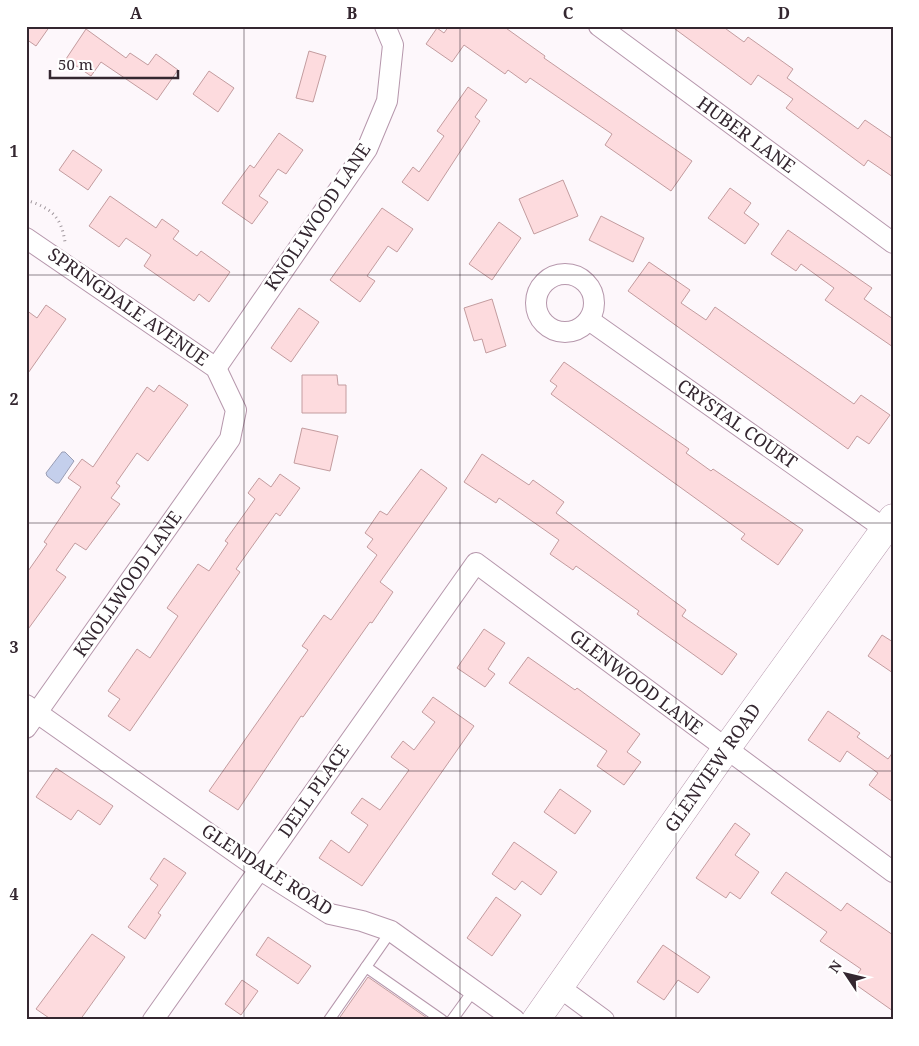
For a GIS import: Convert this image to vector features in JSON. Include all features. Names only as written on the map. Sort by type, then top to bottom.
[{"type":"main road","name":"GLENVIEW ROAD","points":[[536,1020],[726,749],[889,524]]},
{"type":"street","name":"KNOLLWOOD LANE","points":[[216,368],[367,148],[387,101],[393,45],[386,26]]},
{"type":"street","name":"HUBER LANE","points":[[599,26],[893,243]]},
{"type":"street","name":"SPRINGDALE AVENUE","points":[[26,238],[216,368],[236,410],[230,439]]},
{"type":"street","name":"CRYSTAL COURT","points":[[588,320],[889,524]]},
{"type":"street","name":"KNOLLWOOD LANE","points":[[30,715],[230,439]]},
{"type":"street","name":"GLENWOOD LANE","points":[[476,563],[893,872]]},
{"type":"street","name":"DELL PLACE","points":[[153,1020],[476,563]]},
{"type":"street","name":"GLENDALE ROAD","points":[[30,715],[259,869],[330,914],[362,920],[391,931],[515,1020]]},
{"type":"street","points":[[559,987],[604,1020]]},
{"type":"lane","points":[[329,1020],[391,931]]},
{"type":"lane","points":[[366,967],[442,1020]]},
{"type":"lane","points":[[452,1020],[473,991]]},
{"type":"water","points":[[62,452],[65,452],[74,461],[59,483],[56,483],[46,473]]},
{"type":"building","points":[[26,26],[50,26],[36,46],[26,39]]},
{"type":"building","points":[[449,26],[503,26],[545,56],[544,58],[692,161],[671,191],[605,145],[612,134],[530,78],[526,83],[508,70],[505,74],[464,45],[452,62],[426,44],[437,28],[444,33]]},
{"type":"building","points":[[671,26],[722,26],[744,42],[748,37],[793,69],[787,78],[858,129],[865,120],[893,139],[893,177],[868,160],[864,166],[786,108],[793,99],[758,75],[751,85]]},
{"type":"building","points":[[86,29],[126,58],[130,53],[148,65],[156,54],[178,70],[157,100],[101,62],[91,76],[66,59]]},
{"type":"building","points":[[309,51],[326,56],[313,102],[296,98]]},
{"type":"building","points":[[209,71],[234,88],[218,112],[193,94]]},
{"type":"building","points":[[468,87],[487,100],[475,117],[480,121],[428,201],[402,182],[413,167],[419,172],[444,136],[437,131]]},
{"type":"building","points":[[279,133],[303,150],[286,174],[278,169],[259,196],[268,202],[252,224],[222,203],[250,165],[254,168]]},
{"type":"building","points":[[73,150],[102,170],[88,190],[59,170]]},
{"type":"building","points":[[563,180],[578,216],[534,234],[519,199]]},
{"type":"building","points":[[730,188],[751,203],[744,213],[759,224],[745,244],[708,218]]},
{"type":"building","points":[[110,196],[156,228],[162,219],[179,231],[173,239],[197,256],[201,251],[230,272],[209,302],[199,294],[194,301],[144,266],[151,255],[126,238],[119,247],[89,226]]},
{"type":"building","points":[[382,208],[413,229],[397,252],[388,246],[367,276],[375,281],[360,302],[330,280]]},
{"type":"building","points":[[601,216],[644,238],[633,262],[589,240]]},
{"type":"building","points":[[499,222],[521,238],[492,280],[469,264]]},
{"type":"building","points":[[788,230],[872,288],[864,299],[893,319],[893,347],[825,300],[834,288],[801,264],[796,271],[771,254]]},
{"type":"building","points":[[649,262],[690,290],[681,303],[706,320],[715,307],[854,404],[861,395],[890,415],[869,444],[857,436],[848,449],[628,291]]},
{"type":"building","points":[[492,299],[506,346],[486,353],[482,339],[474,341],[464,308]]},
{"type":"building","points":[[46,305],[66,319],[26,376],[26,310],[37,318]]},
{"type":"building","points":[[299,308],[319,322],[291,362],[271,348]]},
{"type":"building","points":[[564,362],[689,449],[686,453],[711,471],[713,469],[803,530],[778,565],[741,539],[745,534],[551,394],[557,386],[550,381]]},
{"type":"building","points":[[302,375],[337,375],[338,385],[346,385],[346,413],[302,413]]},
{"type":"building","points":[[159,385],[188,405],[148,461],[137,453],[116,483],[120,486],[111,498],[120,504],[86,550],[75,543],[56,570],[66,577],[26,632],[26,574],[47,544],[44,542],[81,487],[68,478],[82,459],[93,467],[147,387],[154,392]]},
{"type":"building","points":[[302,428],[338,436],[330,471],[294,463]]},
{"type":"building","points":[[482,454],[529,485],[533,480],[564,502],[556,513],[686,610],[682,616],[737,654],[722,675],[637,614],[639,611],[576,566],[573,570],[550,554],[559,540],[499,498],[496,503],[464,482]]},
{"type":"building","points":[[421,469],[447,488],[380,582],[393,592],[303,717],[301,716],[238,810],[209,791],[308,650],[302,646],[324,615],[331,620],[377,555],[367,547],[373,539],[365,533],[380,511],[387,515]]},
{"type":"building","points":[[280,474],[300,488],[280,516],[276,513],[236,569],[240,572],[130,731],[108,716],[120,699],[108,691],[137,649],[150,658],[178,616],[167,608],[198,564],[209,571],[228,543],[225,541],[255,499],[248,493],[259,478],[271,487]]},
{"type":"building","points":[[484,629],[505,643],[488,669],[495,674],[485,687],[457,668]]},
{"type":"building","points":[[882,635],[893,642],[893,673],[868,656]]},
{"type":"building","points":[[528,657],[575,690],[577,688],[640,734],[627,752],[641,762],[624,785],[597,766],[607,751],[509,683]]},
{"type":"building","points":[[433,697],[474,726],[362,886],[319,858],[331,840],[349,853],[368,825],[351,813],[362,798],[380,810],[409,770],[391,757],[403,741],[414,750],[435,722],[422,712]]},
{"type":"building","points":[[828,711],[860,733],[857,737],[888,759],[893,752],[893,802],[869,785],[878,773],[847,751],[840,762],[808,740]]},
{"type":"building","points":[[56,768],[113,806],[100,825],[78,810],[71,820],[36,797]]},
{"type":"building","points":[[560,789],[591,811],[575,834],[544,812]]},
{"type":"building","points":[[735,823],[750,834],[735,855],[759,872],[740,899],[730,892],[726,898],[696,878]]},
{"type":"building","points":[[514,842],[557,872],[541,895],[522,881],[515,890],[492,874]]},
{"type":"building","points":[[164,858],[186,873],[158,913],[161,915],[145,939],[128,927],[158,885],[150,879]]},
{"type":"building","points":[[786,872],[841,911],[847,903],[893,935],[893,1011],[852,982],[861,969],[820,941],[827,932],[771,893]]},
{"type":"building","points":[[496,897],[521,915],[492,956],[467,938]]},
{"type":"building","points":[[92,934],[125,957],[80,1020],[52,1020],[36,1009]]},
{"type":"building","points":[[268,937],[311,966],[298,984],[256,955]]},
{"type":"building","points":[[663,945],[710,977],[698,993],[678,980],[664,1000],[637,982]]},
{"type":"building","points":[[368,977],[430,1020],[338,1020]]},
{"type":"building","points":[[242,980],[258,991],[241,1015],[225,1004]]}]
